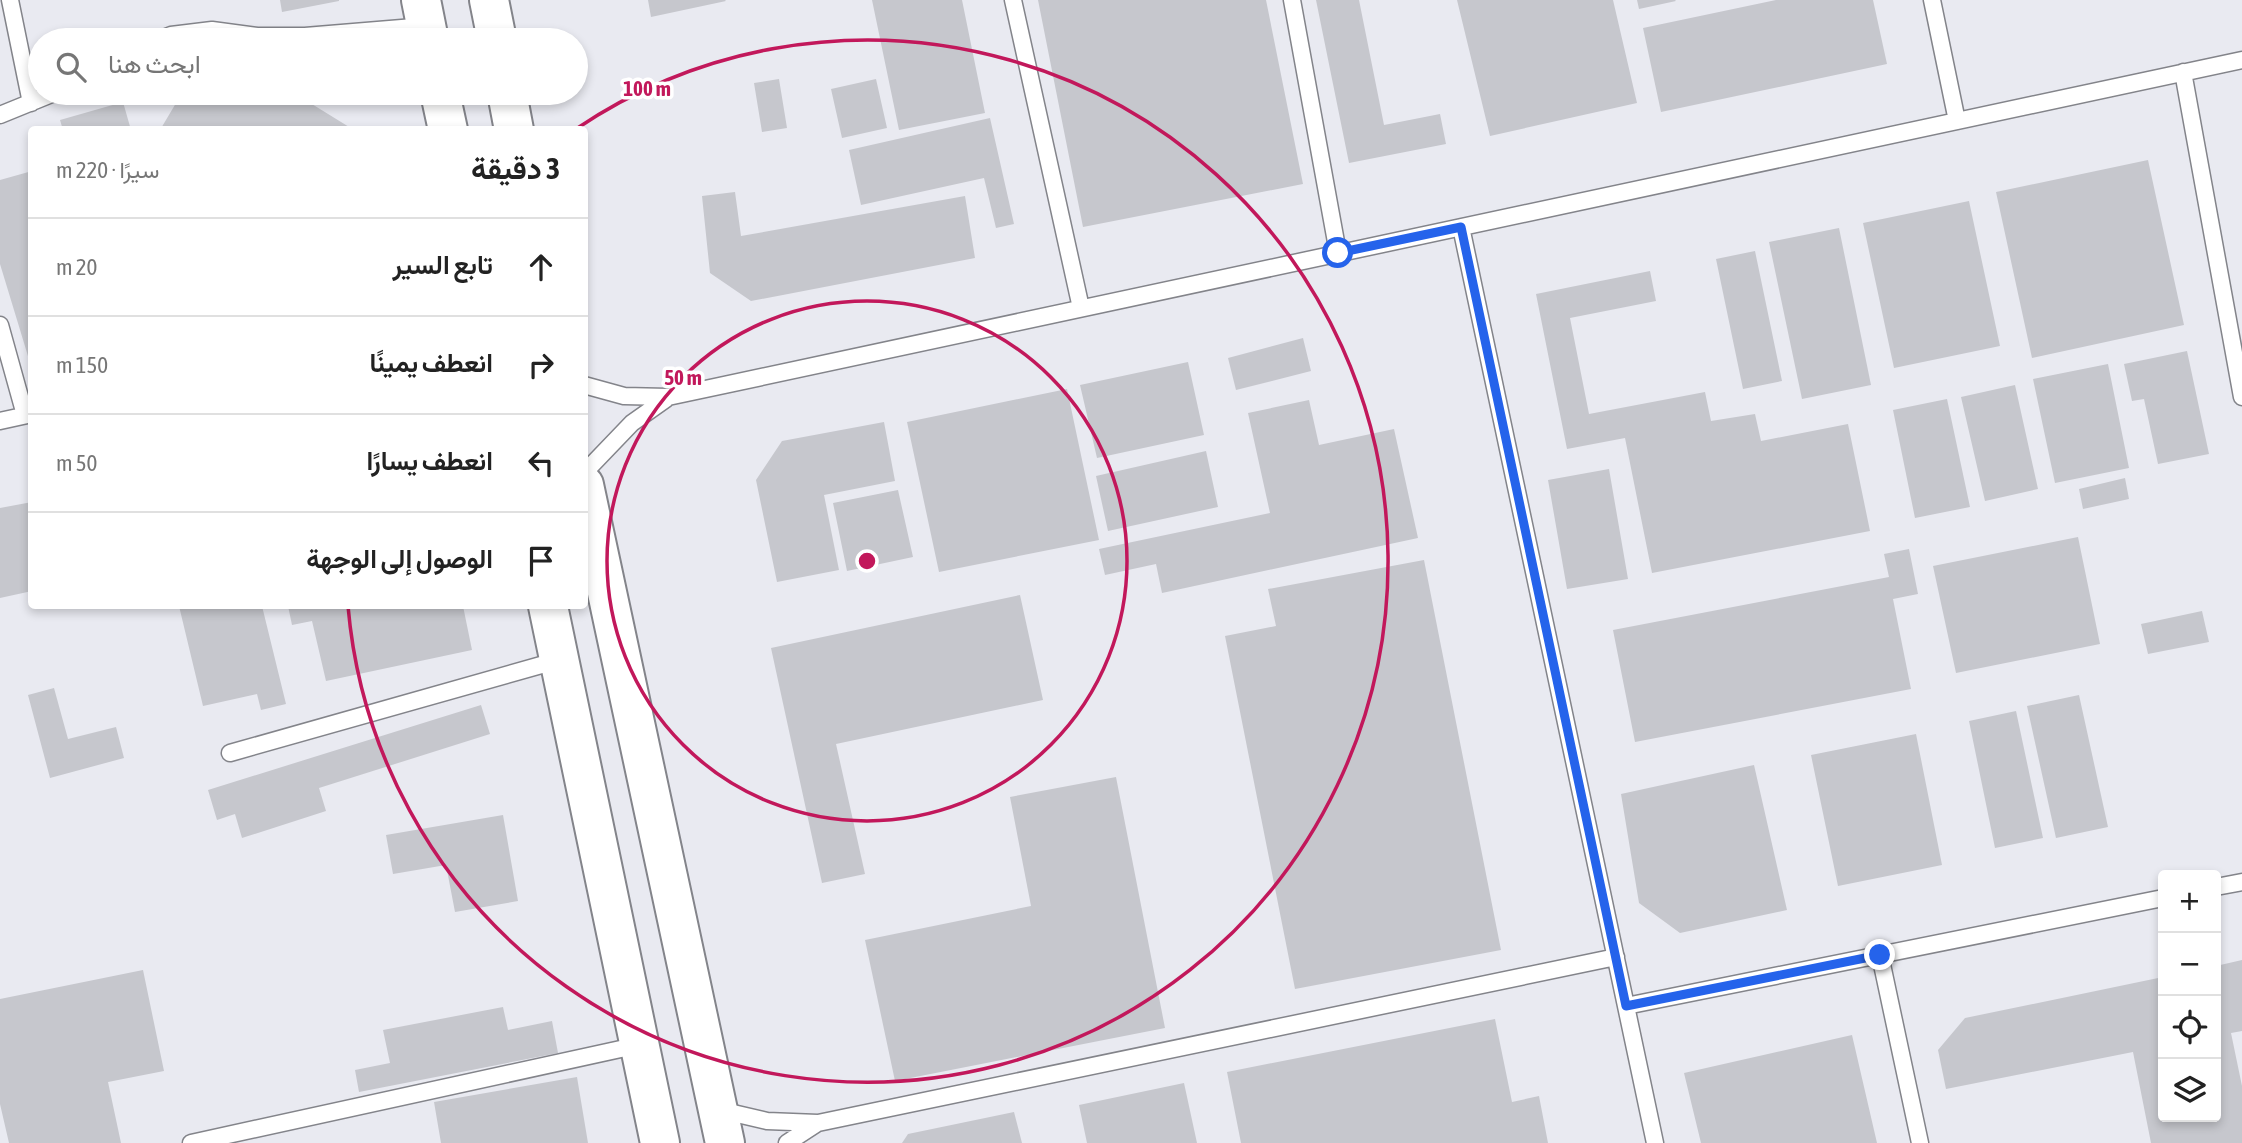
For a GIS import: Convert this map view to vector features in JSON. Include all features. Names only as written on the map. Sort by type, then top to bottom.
[{"type":"main road","points":[[443,105],[447,126]]},
{"type":"main road","points":[[509,105],[513,126]]},
{"type":"main road","points":[[588,504],[721,1126]]},
{"type":"main road","points":[[549,609],[660,1143]]},
{"type":"lane","points":[[9,0],[28,85]]},
{"type":"lane","points":[[1013,0],[1081,308]]},
{"type":"lane","points":[[1292,0],[1338,253]]},
{"type":"lane","points":[[1932,0],[1957,121]]},
{"type":"lane","points":[[374,28],[426,22]]},
{"type":"lane","points":[[588,386],[624,396],[668,397],[2242,60]]},
{"type":"lane","points":[[2183,72],[2242,397]]},
{"type":"lane","points":[[0,115],[28,104]]},
{"type":"lane","points":[[1461,227],[1655,1143]]},
{"type":"lane","points":[[0,325],[28,414],[0,421]]},
{"type":"lane","points":[[588,469],[632,423],[668,397]]},
{"type":"lane","points":[[230,753],[559,660]]},
{"type":"lane","points":[[2221,886],[2242,882]]},
{"type":"lane","points":[[1626,1006],[2158,899]]},
{"type":"lane","points":[[1880,955],[1920,1143]]},
{"type":"lane","points":[[721,1126],[767,1121],[818,1123],[1616,957]]},
{"type":"lane","points":[[191,1143],[639,1045]]},
{"type":"lane","points":[[787,1143],[818,1123]]},
{"type":"building","points":[[280,0],[339,0],[339,1],[282,12]]},
{"type":"building","points":[[648,0],[725,0],[726,1],[651,17]]},
{"type":"building","points":[[872,0],[962,0],[985,113],[899,130]]},
{"type":"building","points":[[1038,0],[1266,0],[1303,184],[1083,227]]},
{"type":"building","points":[[1316,0],[1359,0],[1384,125],[1440,114],[1446,144],[1349,163]]},
{"type":"building","points":[[1457,0],[1613,0],[1637,103],[1490,136]]},
{"type":"building","points":[[1637,0],[1675,0],[1676,1],[1639,9]]},
{"type":"building","points":[[1776,0],[1873,0],[1887,64],[1661,112],[1643,28]]},
{"type":"building","points":[[779,79],[787,128],[762,132],[754,83]]},
{"type":"building","points":[[876,79],[887,128],[842,138],[831,89]]},
{"type":"building","points":[[112,105],[124,105],[130,126],[62,126],[60,120]]},
{"type":"building","points":[[175,105],[313,105],[348,126],[162,126]]},
{"type":"building","points":[[990,118],[1014,224],[996,228],[984,178],[861,205],[849,150]]},
{"type":"building","points":[[2148,160],[2184,325],[2032,358],[1996,192]]},
{"type":"building","points":[[28,172],[28,356],[0,264],[0,180]]},
{"type":"building","points":[[735,192],[741,236],[965,196],[975,258],[751,301],[710,273],[702,196]]},
{"type":"building","points":[[1969,201],[2000,346],[1894,368],[1863,223]]},
{"type":"building","points":[[1839,228],[1871,385],[1802,399],[1769,242]]},
{"type":"building","points":[[1755,251],[1782,381],[1743,389],[1716,259]]},
{"type":"building","points":[[1650,271],[1656,301],[1570,318],[1589,414],[1705,392],[1711,421],[1755,414],[1761,441],[1848,424],[1870,531],[1652,573],[1625,438],[1567,449],[1536,294]]},
{"type":"building","points":[[1303,338],[1311,371],[1236,390],[1228,358]]},
{"type":"building","points":[[2187,351],[2209,454],[2158,464],[2144,399],[2132,401],[2124,364]]},
{"type":"building","points":[[1188,362],[1204,435],[1097,458],[1080,385]]},
{"type":"building","points":[[2108,364],[2129,468],[2055,483],[2033,379]]},
{"type":"building","points":[[2015,385],[2038,489],[1985,501],[1961,397]]},
{"type":"building","points":[[1067,389],[1099,540],[939,572],[907,422]]},
{"type":"building","points":[[1947,399],[1970,507],[1915,518],[1893,410]]},
{"type":"building","points":[[1309,400],[1319,445],[1394,429],[1418,538],[1162,593],[1156,564],[1105,575],[1099,549],[1270,513],[1248,413]]},
{"type":"building","points":[[884,422],[895,481],[824,495],[839,570],[777,582],[756,480],[782,441]]},
{"type":"building","points":[[1206,451],[1218,507],[1108,531],[1096,476]]},
{"type":"building","points":[[1609,469],[1628,579],[1567,589],[1548,480]]},
{"type":"building","points":[[2125,478],[2129,499],[2083,509],[2079,489]]},
{"type":"building","points":[[898,490],[913,557],[847,571],[833,503]]},
{"type":"building","points":[[28,503],[28,592],[0,598],[0,508]]},
{"type":"building","points":[[2078,537],[2100,644],[1956,673],[1933,566]]},
{"type":"building","points":[[1909,549],[1918,594],[1893,599],[1911,689],[1635,742],[1613,630],[1889,577],[1884,554]]},
{"type":"building","points":[[1424,560],[1501,950],[1295,989],[1225,636],[1276,626],[1268,589]]},
{"type":"building","points":[[1020,595],[1043,700],[836,744],[865,874],[822,883],[771,648]]},
{"type":"building","points":[[180,609],[263,609],[286,704],[261,710],[257,694],[203,706]]},
{"type":"building","points":[[289,609],[464,609],[472,650],[326,681],[312,621],[292,625]]},
{"type":"building","points":[[2202,611],[2209,642],[2148,654],[2141,624]]},
{"type":"building","points":[[54,688],[68,739],[116,727],[124,758],[50,778],[28,695]]},
{"type":"building","points":[[2079,695],[2108,827],[2056,838],[2027,706]]},
{"type":"building","points":[[481,705],[490,734],[319,788],[326,811],[242,838],[235,814],[217,820],[208,790]]},
{"type":"building","points":[[2016,711],[2043,838],[1995,848],[1969,721]]},
{"type":"building","points":[[1916,734],[1942,865],[1838,886],[1811,755]]},
{"type":"building","points":[[1754,765],[1787,910],[1680,933],[1639,903],[1621,794]]},
{"type":"building","points":[[1116,777],[1165,1028],[895,1081],[865,940],[1031,906],[1010,797]]},
{"type":"building","points":[[503,815],[518,901],[455,912],[446,865],[393,874],[386,835]]},
{"type":"building","points":[[2242,960],[2242,1031],[2231,1033],[2242,1086],[2242,1143],[2151,1143],[2133,1052],[1946,1089],[1938,1050],[1965,1018],[2158,978],[2158,1122],[2221,1122],[2221,965]]},
{"type":"building","points":[[143,970],[164,1071],[108,1082],[121,1143],[9,1143],[0,1104],[0,999]]},
{"type":"building","points":[[503,1007],[508,1030],[552,1021],[558,1053],[359,1092],[355,1070],[390,1063],[383,1030]]},
{"type":"building","points":[[1495,1019],[1512,1102],[1539,1096],[1548,1143],[1241,1143],[1227,1072]]},
{"type":"building","points":[[1852,1035],[1877,1143],[1701,1143],[1684,1073]]},
{"type":"building","points":[[577,1077],[588,1143],[441,1143],[434,1102]]},
{"type":"building","points":[[1184,1083],[1197,1143],[1087,1143],[1079,1105]]},
{"type":"building","points":[[1014,1112],[1022,1143],[902,1143],[908,1134]]},
{"type":"route","points":[[1338,253],[1461,227],[1626,1006],[1880,955]]}]
